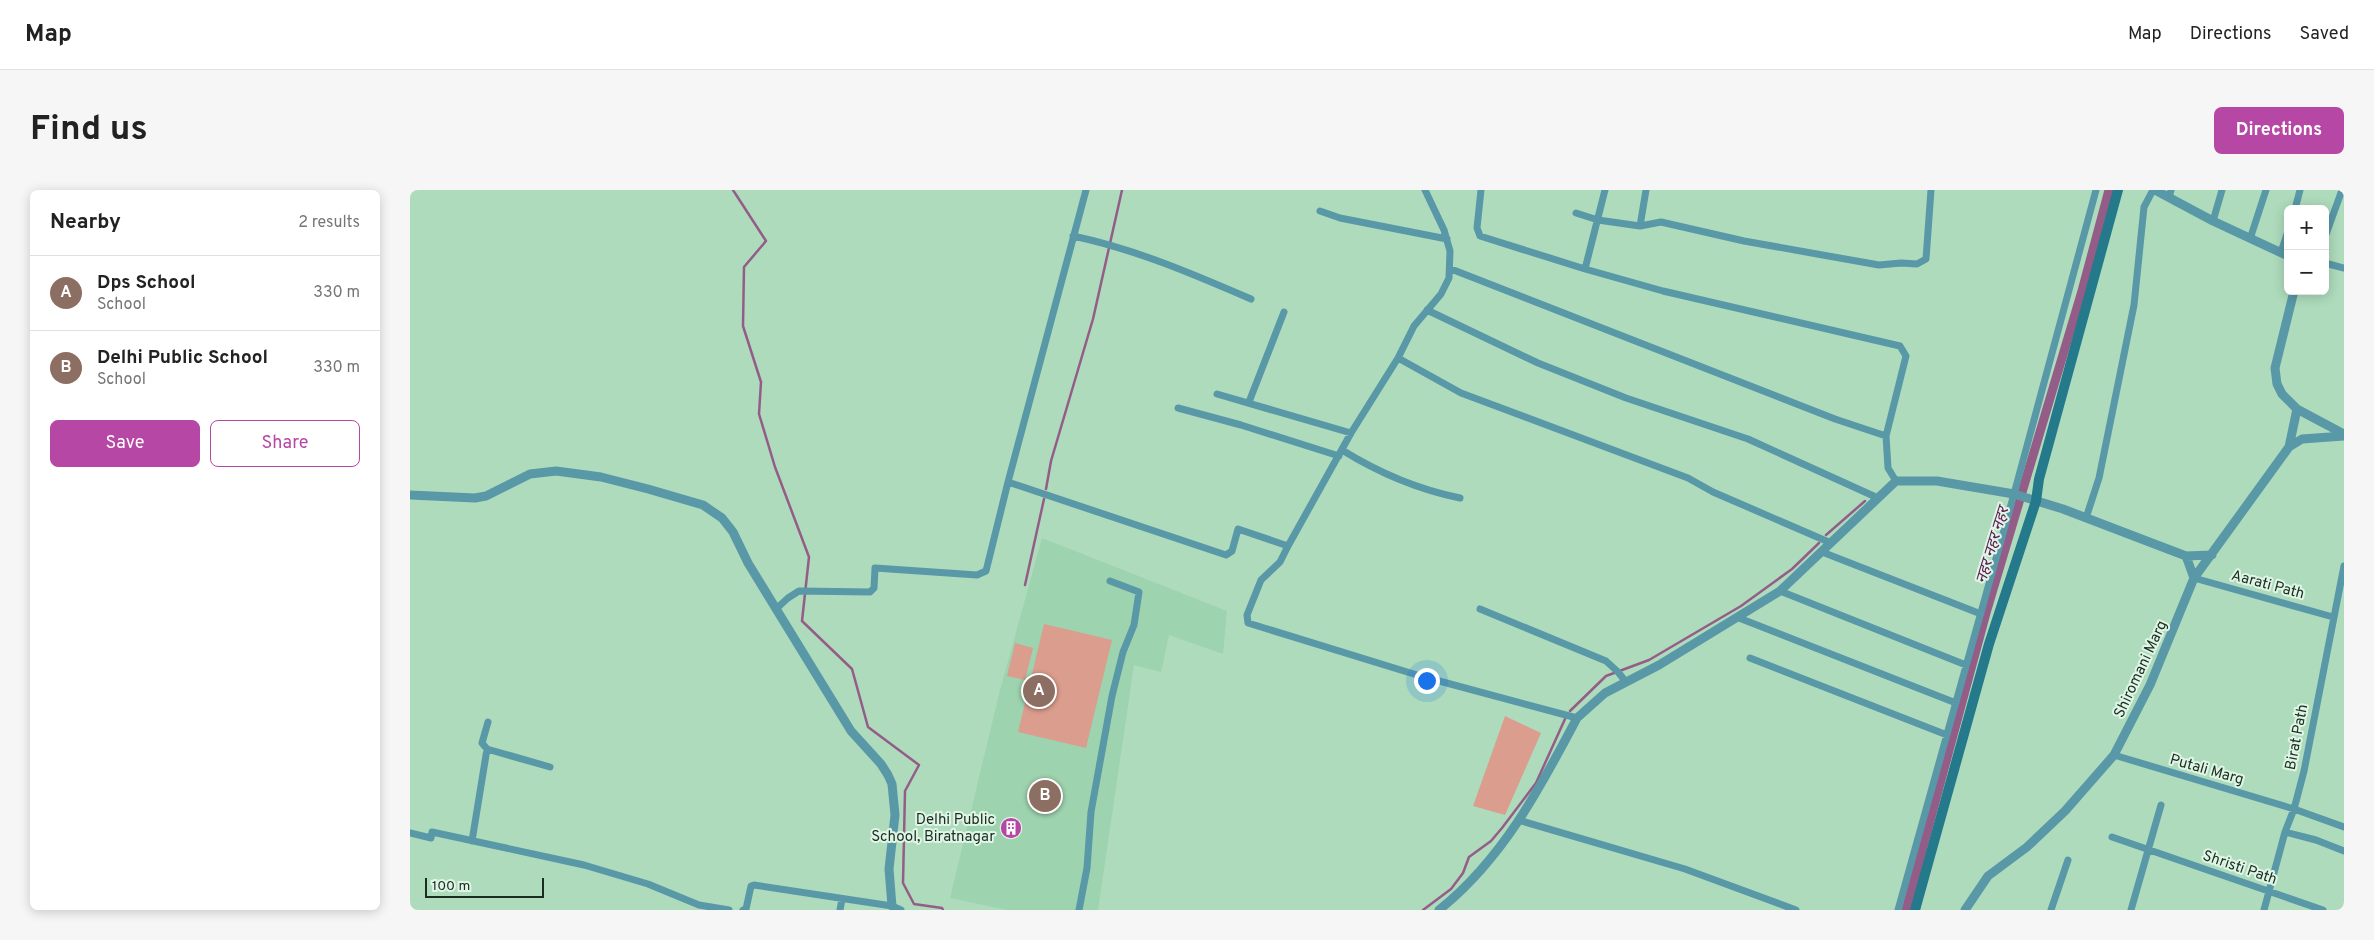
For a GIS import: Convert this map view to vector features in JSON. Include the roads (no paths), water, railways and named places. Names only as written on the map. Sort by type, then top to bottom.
[{"type":"main road","points":[[1915,910],[1989,644],[2039,479],[2118,190]]},
{"type":"street","points":[[776,609],[799,591],[870,592],[874,588],[875,568],[982,574],[986,572],[1008,482],[1086,190]]},
{"type":"street","points":[[1425,190],[1446,239],[1451,269],[1445,288],[1414,326],[1398,358],[1351,433],[1280,562],[1261,580],[1247,615],[1248,623],[1417,675],[1577,718]]},
{"type":"street","points":[[1480,190],[1477,228],[1480,236],[1663,291],[1900,346],[1906,356],[1886,436],[1888,468],[1896,481]]},
{"type":"street","points":[[1585,269],[1605,190]]},
{"type":"street","points":[[1640,226],[1646,190]]},
{"type":"street","points":[[1576,213],[1598,220],[1640,226],[1661,222],[1744,241],[1879,266],[1901,263],[1917,264],[1926,259],[1931,190]]},
{"type":"street","points":[[1898,910],[2016,494],[2096,190]]},
{"type":"street","points":[[2086,518],[2099,478],[2134,306],[2144,206],[2154,190],[2170,194],[2213,221],[2284,254]]},
{"type":"street","points":[[2213,221],[2222,190]]},
{"type":"street","points":[[2250,239],[2266,190]]},
{"type":"street","points":[[2296,205],[2300,190]]},
{"type":"street","points":[[2329,226],[2342,190]]},
{"type":"street","points":[[1320,211],[1340,218],[1446,239]]},
{"type":"street","points":[[1073,236],[1122,248],[1186,271],[1251,299]]},
{"type":"street","points":[[2329,264],[2344,268]]},
{"type":"street","points":[[1451,269],[1826,416],[1886,436]]},
{"type":"street","points":[[2293,295],[2275,368],[2277,384],[2282,394],[2297,409],[2344,435]]},
{"type":"street","points":[[1427,310],[1538,363],[1626,398],[1748,439],[1878,498]]},
{"type":"street","points":[[1249,402],[1284,312]]},
{"type":"street","points":[[1398,358],[1461,392],[1688,478],[1712,492],[1831,543]]},
{"type":"street","points":[[1217,394],[1351,433]]},
{"type":"street","points":[[1178,408],[1340,453],[1415,487],[1460,498]]},
{"type":"street","name":"Shiromani Marg","points":[[1965,910],[1988,876],[2026,847],[2065,811],[2114,755],[2150,685],[2194,578],[2289,447],[2297,409]]},
{"type":"street","points":[[2289,447],[2302,440],[2344,435]]},
{"type":"street","points":[[410,495],[480,497],[530,474],[556,471],[601,476],[703,505],[722,518],[733,532],[748,563],[850,731],[882,764],[892,784],[894,815],[890,870],[892,906]]},
{"type":"street","points":[[1442,909],[1497,853],[1538,792],[1577,718],[1604,693],[1739,618],[1780,591],[1896,481],[1937,481],[2016,494],[2186,556],[2212,555]]},
{"type":"street","points":[[1008,482],[1226,555],[1232,551],[1238,529],[1288,546]]},
{"type":"street","points":[[1822,552],[1981,614]]},
{"type":"street","points":[[2186,556],[2194,578]]},
{"type":"street","name":"Birat Path","points":[[2264,910],[2304,771],[2344,566]]},
{"type":"street","name":"Aarati Path","points":[[2194,578],[2333,617]]},
{"type":"street","points":[[1079,910],[1087,868],[1091,812],[1112,696],[1123,652],[1134,624],[1139,592],[1110,581]]},
{"type":"street","points":[[1780,591],[1966,665]]},
{"type":"street","points":[[1480,609],[1606,662],[1626,682]]},
{"type":"street","points":[[1739,618],[1956,703]]},
{"type":"street","points":[[1750,658],[1946,736]]},
{"type":"street","points":[[488,722],[482,743],[487,748],[550,767]]},
{"type":"street","points":[[472,841],[487,748]]},
{"type":"street","name":"Putali Marg","points":[[2114,755],[2294,809],[2344,827]]},
{"type":"street","points":[[2131,910],[2161,804]]},
{"type":"street","points":[[1518,820],[1684,870],[1796,910]]},
{"type":"street","points":[[410,833],[431,838],[432,832],[584,865],[648,884],[699,904],[729,910]]},
{"type":"street","points":[[2285,832],[2316,840],[2344,851]]},
{"type":"street","name":"Shristi Path","points":[[2112,837],[2323,910]]},
{"type":"street","points":[[2051,910],[2068,860]]},
{"type":"street","points":[[743,910],[746,909],[751,886],[754,885],[892,906],[901,910]]},
{"type":"street","points":[[840,910],[842,899]]},
{"type":"waterway","points":[[733,190],[766,241],[744,267],[743,326],[761,382],[759,414],[775,467],[809,557],[802,621],[852,669],[868,727],[919,765],[905,791],[903,883],[914,904],[942,908],[943,910]]},
{"type":"waterway","points":[[1046,489],[1051,461],[1093,319],[1122,190]]},
{"type":"waterway","name":"नहर नहर नहर","points":[[1906,910],[1986,613],[2082,291],[2109,190]]},
{"type":"waterway","points":[[1025,585],[1044,499]]},
{"type":"waterway","points":[[1826,535],[1865,501]]},
{"type":"waterway","points":[[1570,711],[1606,676],[1649,660],[1741,606],[1792,569],[1819,543]]},
{"type":"waterway","points":[[1423,910],[1451,889],[1463,873],[1469,857],[1491,841],[1536,783],[1565,719]]},
{"type":"place","name":"Dps School","points":[[1039,691]]},
{"type":"place","name":"Delhi Public School","points":[[1045,796]]},
{"type":"place","name":"Delhi Public School, Biratnagar","points":[[1011,828]]}]
